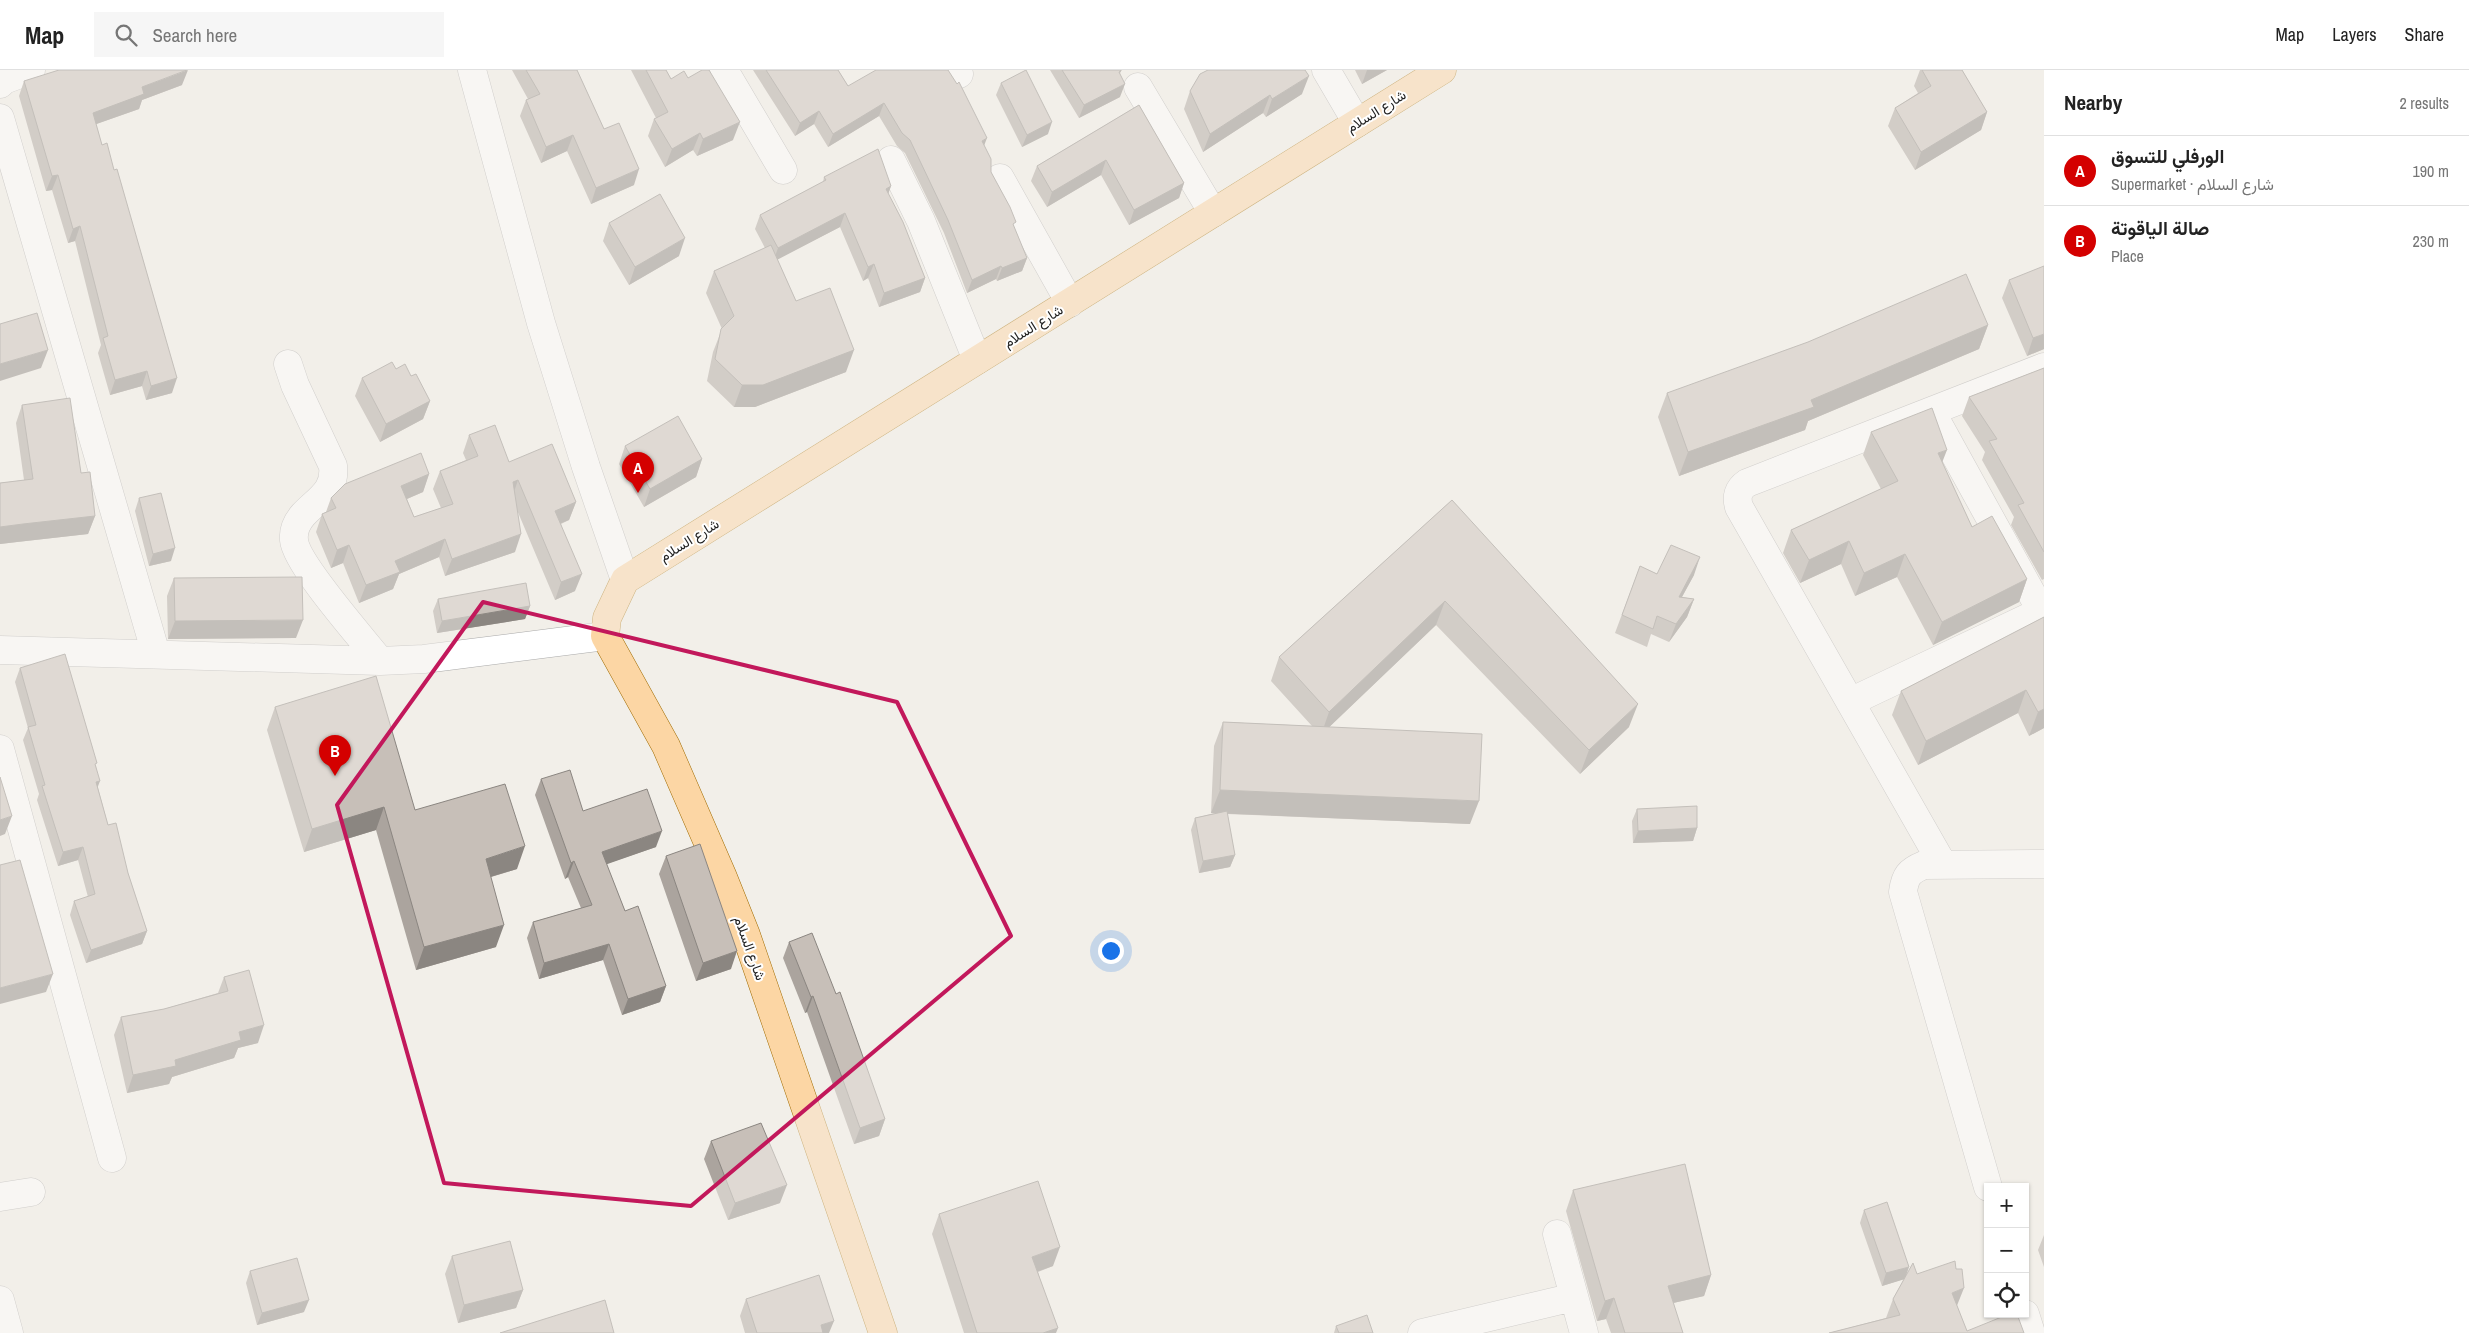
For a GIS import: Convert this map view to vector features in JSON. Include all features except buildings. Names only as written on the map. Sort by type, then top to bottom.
[{"type":"main road","name":"شارع السلام","points":[[625,580],[1442,70]]},
{"type":"main road","points":[[605,636],[607,618],[625,580]]},
{"type":"main road","name":"شارع السلام","points":[[605,636],[666,746],[746,934],[883,1333]]},
{"type":"street","points":[[0,84],[4,80],[31,70]]},
{"type":"street","points":[[472,70],[541,323],[584,460],[625,580]]},
{"type":"street","points":[[724,70],[783,170]]},
{"type":"street","points":[[1326,70],[1357,123]]},
{"type":"street","points":[[1138,87],[1213,213]]},
{"type":"street","points":[[0,118],[156,654]]},
{"type":"street","points":[[891,160],[921,221],[977,360]]},
{"type":"street","points":[[1000,178],[1070,303]]},
{"type":"street","points":[[288,364],[295,385],[334,466],[335,478],[329,489],[298,522],[294,538],[296,550],[322,588],[380,660]]},
{"type":"street","points":[[1944,865],[1740,507],[1737,496],[1739,490],[1747,483],[2044,367]]},
{"type":"street","points":[[1850,702],[2043,612],[1931,411]]},
{"type":"street","points":[[0,650],[380,660],[424,659],[605,636]]},
{"type":"street","points":[[0,750],[112,1158]]},
{"type":"street","points":[[1987,1183],[1903,892],[1905,879],[1911,870],[1924,865],[2044,864]]},
{"type":"street","points":[[0,1197],[31,1192]]},
{"type":"street","points":[[1557,1234],[1584,1333]]},
{"type":"street","points":[[1422,1333],[1574,1297]]},
{"type":"street","points":[[0,1300],[9,1333]]},
{"type":"street","points":[[2026,1318],[2031,1333]]},
{"type":"highlighted area","points":[[483,602],[897,702],[1011,936],[691,1206],[444,1183],[337,805]]},
{"type":"place","name":"الورفلي للتسوق","points":[[638,493]]},
{"type":"place","name":"صالة الياقوتة","points":[[335,776]]}]
